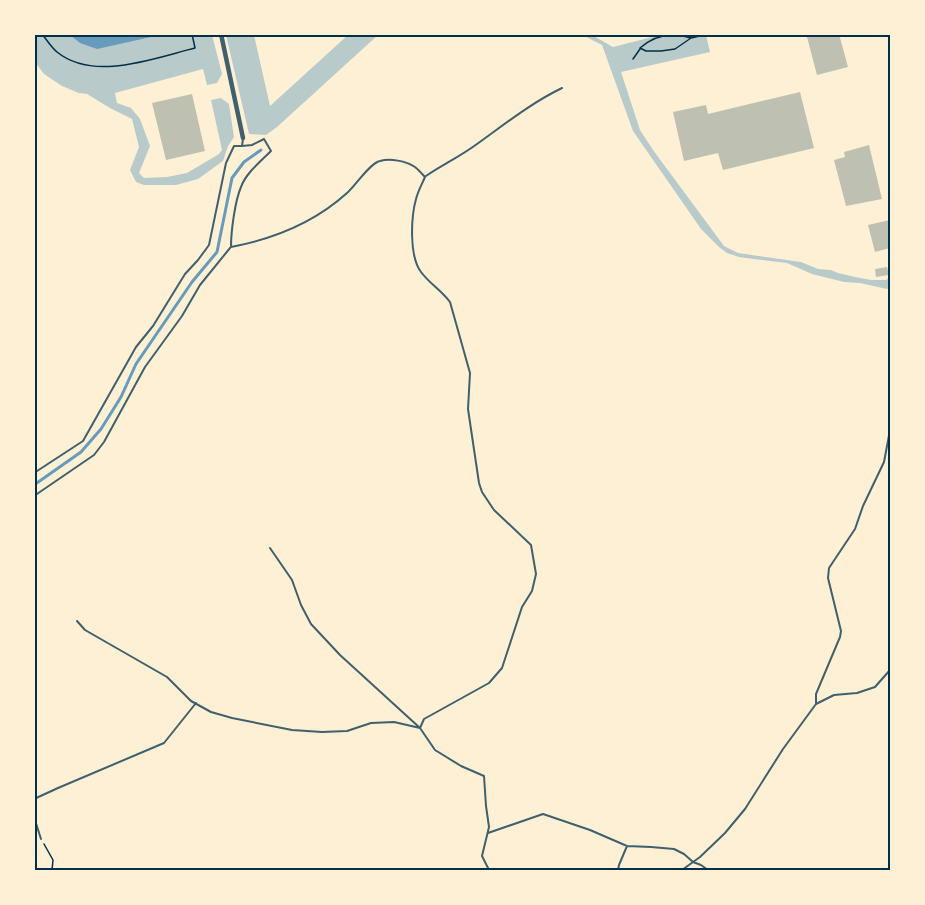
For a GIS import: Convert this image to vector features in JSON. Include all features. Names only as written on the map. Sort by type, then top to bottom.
[{"type":"street","points":[[221,34],[243,138]]},
{"type":"lane","points":[[420,728],[424,719],[489,682],[502,668],[522,607],[532,591],[536,573],[531,545],[494,510],[482,492],[473,450],[468,409],[470,373],[450,302],[420,271],[414,259],[412,227],[416,199],[425,177],[475,146],[541,98],[562,88]]},
{"type":"lane","points":[[242,146],[243,138]]},
{"type":"lane","points":[[34,473],[83,441],[136,347],[153,326],[185,274],[207,250],[226,163],[234,146],[252,145],[264,139],[271,151],[259,162],[241,186],[233,221],[231,247],[200,285],[182,316],[145,367],[104,442],[94,455],[34,496]]},
{"type":"lane","points":[[231,247],[254,243],[311,219],[346,194],[377,161],[388,159],[406,162],[416,167],[425,177]]},
{"type":"lane","points":[[816,704],[816,694],[841,631],[828,578],[829,568],[855,529],[884,462],[891,430]]},
{"type":"lane","points":[[270,548],[292,580],[311,624],[340,655],[420,728],[435,750],[484,776],[489,827],[482,856],[489,870]]},
{"type":"lane","points":[[77,621],[85,630],[168,676],[191,701],[232,718],[292,730],[322,732],[347,730],[371,723],[394,722],[420,728]]},
{"type":"lane","points":[[682,870],[725,833],[745,809],[783,749],[816,704],[834,696],[857,693],[875,687],[891,670]]},
{"type":"lane","points":[[34,799],[164,743],[196,703]]},
{"type":"lane","points":[[488,833],[543,814],[627,846],[674,849],[708,870]]},
{"type":"lane","points":[[34,817],[40,839]]},
{"type":"lane","points":[[618,870],[627,846]]},
{"type":"path","points":[[42,34],[57,53],[77,63],[104,67],[127,65],[195,48],[192,34]]},
{"type":"path","points":[[633,59],[649,40],[667,35],[691,38]]},
{"type":"path","points":[[640,48],[646,51],[675,49],[691,38],[704,35]]},
{"type":"path","points":[[40,839],[46,845],[53,860],[52,870]]},
{"type":"shaded area","points":[[35,35],[212,35],[222,74],[217,83],[207,85],[203,69],[115,93],[117,103],[131,108],[140,119],[150,146],[139,173],[144,178],[187,173],[219,154],[222,150],[211,100],[221,98],[229,104],[234,137],[223,161],[198,179],[176,185],[144,185],[136,182],[130,170],[139,147],[132,119],[87,94],[62,86],[44,74],[35,62]]},
{"type":"shaded area","points":[[226,35],[254,35],[270,106],[348,35],[378,35],[266,135],[249,134]]},
{"type":"shaded area","points":[[584,35],[592,35],[613,47],[660,35],[706,35],[710,52],[621,72],[640,130],[653,150],[724,246],[738,253],[801,262],[818,269],[871,280],[886,280],[890,277],[890,287],[887,289],[844,282],[812,274],[787,263],[739,257],[719,247],[701,229],[633,131],[602,45]]},
{"type":"water","points":[[70,35],[160,35],[97,49],[80,43]]},
{"type":"building","points":[[818,34],[839,34],[848,67],[817,75],[807,37]]},
{"type":"building","points":[[800,92],[814,148],[723,170],[718,153],[684,161],[673,112],[706,105],[708,114]]},
{"type":"building","points":[[192,94],[205,151],[166,160],[152,103]]},
{"type":"building","points":[[869,145],[882,199],[846,206],[834,160],[845,157],[844,152]]},
{"type":"building","points":[[890,220],[890,248],[875,252],[868,225]]},
{"type":"building","points":[[887,267],[889,275],[876,277],[875,269]]},
{"type":"waterway","points":[[34,485],[81,452],[101,429],[121,397],[136,364],[192,282],[217,252],[232,178],[244,162],[261,150]]}]
